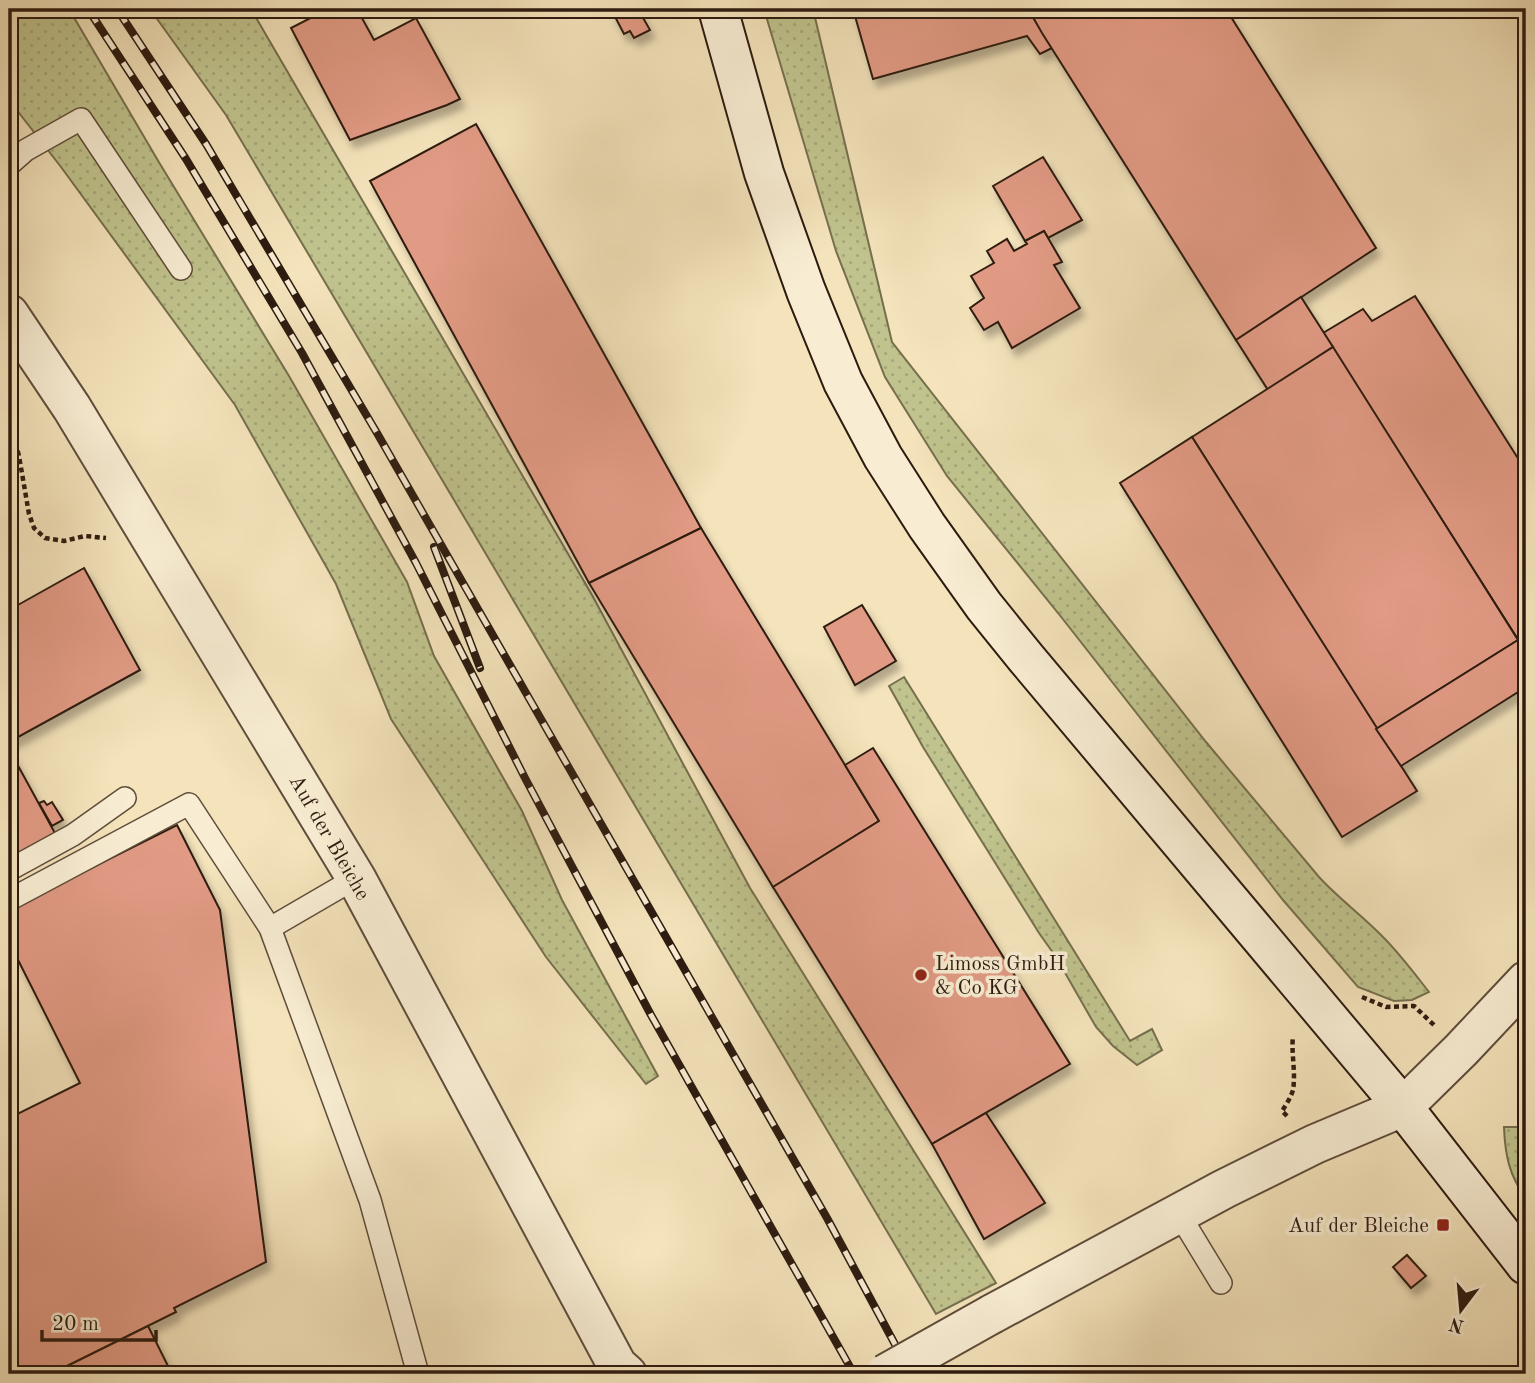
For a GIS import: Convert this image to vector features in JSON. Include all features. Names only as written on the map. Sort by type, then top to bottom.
[{"type":"street","points":[[718,9],[764,173],[806,290],[844,382],[883,457],[927,526],[984,606],[1035,669],[1403,1107],[1526,1265]]},
{"type":"street","name":"Auf der Bleiche","points":[[9,314],[72,408],[356,878],[610,1353],[617,1365],[627,1374]]},
{"type":"street","points":[[885,1374],[1224,1189],[1315,1144],[1403,1107],[1526,981]]},
{"type":"lane","points":[[9,164],[26,150],[81,119],[181,269]]},
{"type":"lane","points":[[9,870],[73,835],[125,798]]},
{"type":"lane","points":[[9,900],[189,804],[270,928],[370,1200],[418,1374]]},
{"type":"lane","points":[[270,928],[356,878]]},
{"type":"lane","points":[[1179,1214],[1221,1283]]},
{"type":"path","points":[[1299,983],[1291,1049],[1293,1092],[1282,1111],[1315,1144]]},
{"type":"path","points":[[1356,992],[1386,1007],[1414,1006],[1461,1050]]},
{"type":"green space","points":[[9,9],[69,9],[289,376],[407,582],[434,656],[522,811],[562,900],[658,1076],[646,1084],[546,957],[391,719],[336,584],[235,405],[9,100]]},
{"type":"green space","points":[[150,9],[251,9],[592,595],[750,888],[996,1283],[936,1314],[226,115]]},
{"type":"green space","points":[[764,9],[813,9],[892,342],[1206,742],[1319,877],[1389,943],[1429,992],[1412,1000],[1394,1001],[1358,987],[1283,900],[947,476],[885,377],[836,251]]},
{"type":"green space","points":[[904,677],[1130,1041],[1152,1029],[1162,1050],[1137,1065],[1113,1046],[1096,1027],[1056,957],[923,747],[889,686]]},
{"type":"green space","points":[[1504,1127],[1526,1127],[1526,1198],[1509,1164]]},
{"type":"building","points":[[328,9],[357,9],[374,40],[416,18],[460,99],[350,140],[291,28]]},
{"type":"building","points":[[611,9],[638,9],[650,30],[634,38],[630,31],[624,34]]},
{"type":"building","points":[[853,9],[1032,9],[1034,19],[1052,48],[1040,54],[1027,36],[873,79]]},
{"type":"building","points":[[1032,9],[1226,9],[1376,248],[1236,340],[1042,33]]},
{"type":"building","points":[[476,124],[701,528],[589,583],[370,181]]},
{"type":"building","points":[[1043,157],[1082,220],[1048,238],[1044,231],[1025,241],[993,186]]},
{"type":"building","points":[[1044,231],[1062,262],[1054,265],[1080,308],[1012,348],[998,322],[984,330],[970,308],[984,298],[971,276],[994,263],[987,251],[1007,239],[1014,251],[1027,244],[1025,241]]},
{"type":"building","points":[[1415,296],[1526,471],[1526,652],[1323,333],[1363,309],[1372,321]]},
{"type":"building","points":[[1301,297],[1333,347],[1268,390],[1236,340]]},
{"type":"building","points":[[1333,347],[1518,640],[1376,729],[1192,437]]},
{"type":"building","points":[[1192,437],[1417,791],[1342,837],[1120,483]]},
{"type":"building","points":[[701,528],[879,821],[773,887],[589,583]]},
{"type":"building","points":[[84,568],[140,670],[9,742],[9,610]]},
{"type":"building","points":[[862,605],[896,661],[855,685],[824,627]]},
{"type":"building","points":[[1518,640],[1526,652],[1526,687],[1401,766],[1376,729]]},
{"type":"building","name":"Limoss GmbH & Co KG","points":[[873,748],[1070,1064],[932,1144],[773,887],[879,821],[845,765]]},
{"type":"building","points":[[9,752],[56,835],[9,860]]},
{"type":"building","points":[[44,801],[47,805],[52,802],[63,820],[52,826],[39,803]]},
{"type":"building","points":[[177,825],[220,910],[266,1262],[174,1308],[176,1312],[51,1374],[9,1374],[9,1118],[80,1083],[9,942],[9,909]]},
{"type":"building","points":[[986,1113],[1045,1203],[984,1239],[932,1144]]},
{"type":"building","points":[[1407,1255],[1426,1276],[1411,1288],[1393,1267]]},
{"type":"building","points":[[148,1326],[172,1374],[51,1374]]},
{"type":"railway","points":[[88,9],[186,159],[302,353],[416,563],[525,778],[651,1015],[854,1374]]},
{"type":"railway","points":[[117,9],[206,144],[377,433],[827,1218],[911,1374]]},
{"type":"railway","points":[[434,547],[480,668]]},
{"type":"place","name":"Limoss GmbH & Co KG","points":[[921,975]]},
{"type":"place","name":"Auf der Bleiche","points":[[1443,1225]]}]
